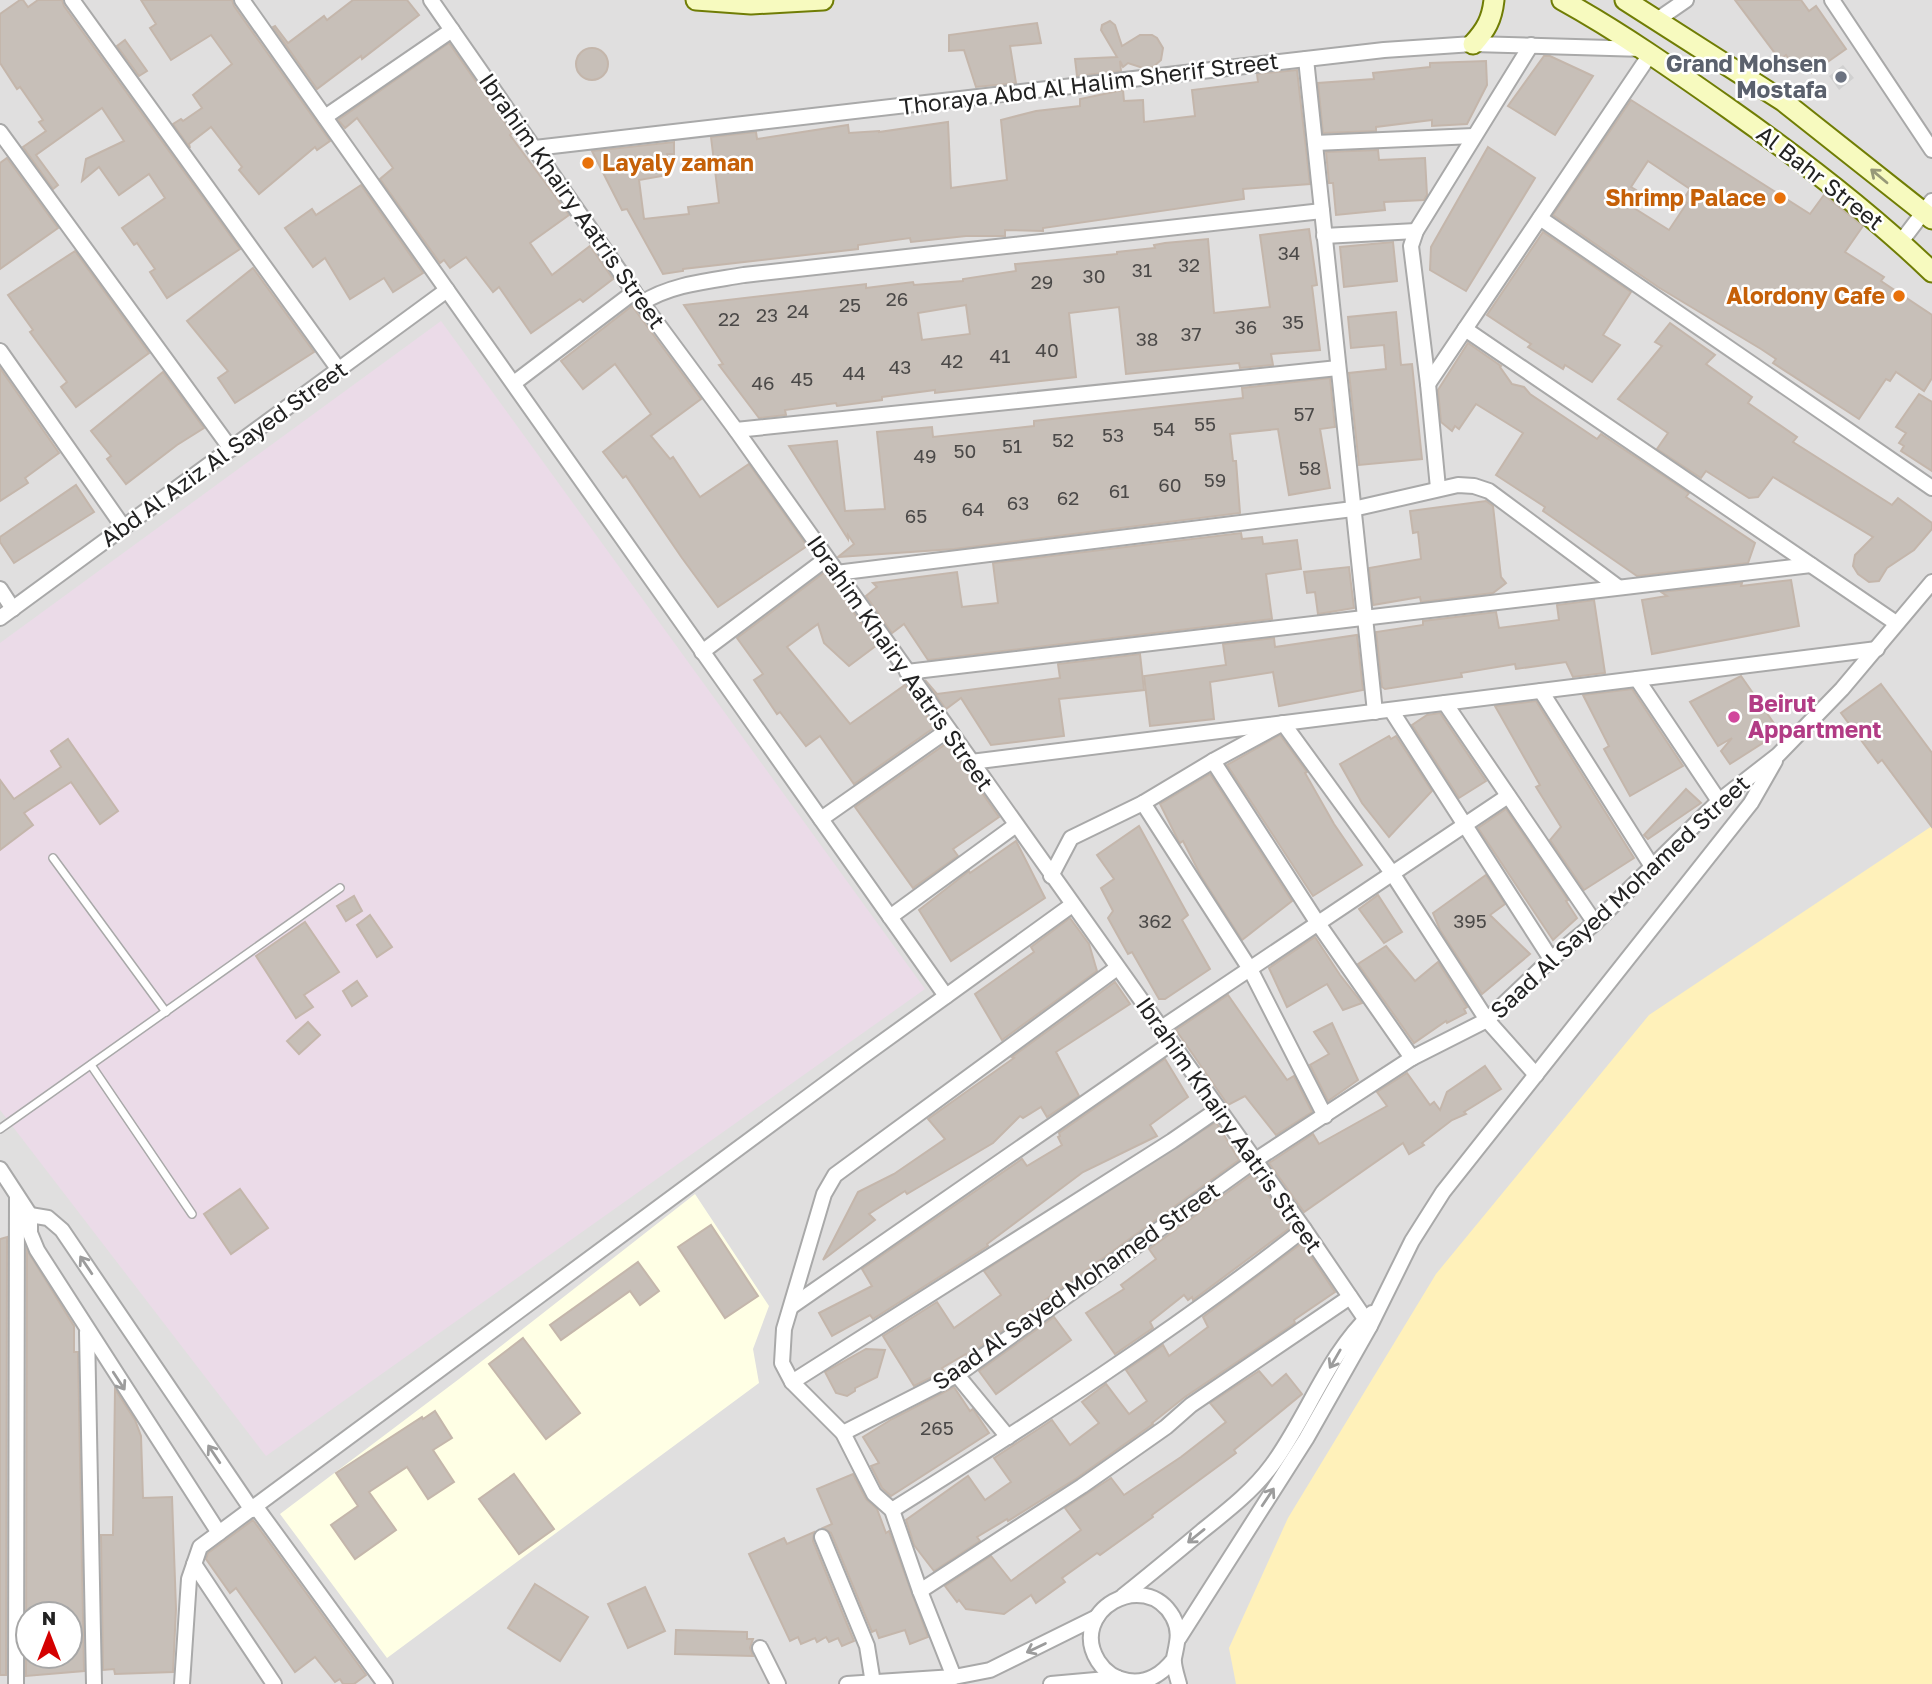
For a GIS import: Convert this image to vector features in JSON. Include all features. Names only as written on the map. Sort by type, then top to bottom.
[{"type":"main road","points":[[696,0],[751,4],[823,0]]},
{"type":"main road","points":[[1473,44],[1485,31],[1493,15],[1494,0]]},
{"type":"main road","name":"Al Bahr Street","points":[[1562,0],[1647,51],[1807,166],[1871,217],[1932,272]]},
{"type":"main road","name":"Al Bahr Street","points":[[1625,0],[1783,101],[1929,211]]},
{"type":"street","points":[[72,0],[339,370]]},
{"type":"street","points":[[242,0],[946,996]]},
{"type":"street","name":"Ibrahim Khairy Aatris Street","points":[[430,0],[638,297],[736,430],[1368,1322]]},
{"type":"street","points":[[1657,20],[1686,0]]},
{"type":"street","points":[[1832,0],[1932,150]]},
{"type":"street","points":[[325,117],[452,30]]},
{"type":"street","name":"Thoraya Abd Al Halim Sherif Street","points":[[535,148],[1306,59],[1473,44],[1647,51]]},
{"type":"street","points":[[1437,488],[1428,384],[1411,254],[1416,232],[1531,45]]},
{"type":"street","points":[[1428,384],[1540,218],[1647,51]]},
{"type":"street","points":[[1306,59],[1374,712]]},
{"type":"street","points":[[0,132],[231,449]]},
{"type":"street","points":[[1315,143],[1474,136]]},
{"type":"street","points":[[514,383],[638,297],[676,288],[744,275],[1322,211]]},
{"type":"street","points":[[1900,243],[1929,211]]},
{"type":"street","points":[[1540,218],[1932,488]]},
{"type":"street","points":[[1324,236],[1416,232]]},
{"type":"street","name":"Abd Al Aziz Al Sayed Street","points":[[0,618],[447,290]]},
{"type":"street","points":[[1465,329],[1896,623]]},
{"type":"street","points":[[0,351],[124,528]]},
{"type":"street","points":[[736,430],[1338,368]]},
{"type":"street","points":[[836,573],[1353,509],[1458,485],[1489,491],[1618,587]]},
{"type":"street","points":[[702,652],[826,558]]},
{"type":"street","points":[[907,672],[1811,565]]},
{"type":"street","name":"Saad Al Sayed Mohamed Street","points":[[843,1433],[957,1375],[1254,1161],[1412,1058],[1487,1020],[1551,959],[1595,923],[1718,801],[1778,755],[1877,649],[1932,582]]},
{"type":"street","points":[[0,589],[13,609]]},
{"type":"street","points":[[971,762],[1877,649]]},
{"type":"street","points":[[1637,679],[1718,801]]},
{"type":"street","points":[[1541,691],[1653,868]]},
{"type":"street","points":[[1445,703],[1595,923]]},
{"type":"street","points":[[1391,710],[1551,959]]},
{"type":"street","points":[[1051,876],[1071,838],[1143,803],[1283,723]]},
{"type":"street","points":[[1283,723],[1392,873],[1487,1020],[1536,1075]]},
{"type":"street","points":[[821,819],[948,730]]},
{"type":"street","points":[[1179,1684],[1174,1659],[1179,1637],[1306,1439],[1412,1241],[1443,1192],[1751,803],[1778,755]]},
{"type":"street","points":[[1213,761],[1317,922],[1412,1058]]},
{"type":"street","points":[[1160,1029],[1508,796]]},
{"type":"street","points":[[1143,803],[1250,969],[1325,1116]]},
{"type":"street","points":[[890,917],[1016,825]]},
{"type":"street","points":[[182,1684],[188,1579],[200,1547],[1072,905]]},
{"type":"street","points":[[954,1677],[892,1510],[874,1494],[843,1433],[792,1382],[782,1363],[784,1329],[824,1194],[835,1175],[1117,968]]},
{"type":"street","points":[[792,1306],[1170,1044]]},
{"type":"street","points":[[792,1382],[1217,1110]]},
{"type":"street","points":[[0,1169],[10,1192],[30,1215],[48,1219],[62,1230],[254,1509],[385,1684]]},
{"type":"street","points":[[10,1192],[16,1684]]},
{"type":"street","points":[[30,1215],[33,1242],[87,1331],[219,1533]]},
{"type":"street","points":[[892,1510],[1008,1437],[1192,1314],[1304,1229]]},
{"type":"street","points":[[920,1591],[1083,1486],[1166,1427],[1191,1405],[1350,1297]]},
{"type":"street","points":[[847,1684],[954,1677],[990,1670],[1097,1617],[1112,1601],[1123,1596],[1233,1506],[1270,1467],[1289,1441],[1350,1335],[1368,1322]]},
{"type":"street","points":[[87,1331],[94,1684]]},
{"type":"street","points":[[957,1375],[1008,1437]]},
{"type":"street","points":[[822,1537],[867,1646],[873,1683]]},
{"type":"street","points":[[194,1564],[274,1684]]},
{"type":"street","points":[[1123,1596],[1146,1596],[1166,1607],[1173,1616],[1179,1637]]},
{"type":"street","points":[[1097,1617],[1091,1637],[1096,1657],[1101,1666],[1118,1678]]},
{"type":"street","points":[[761,1648],[778,1684]]},
{"type":"street","points":[[1051,1684],[1118,1678],[1137,1683],[1158,1676],[1174,1659]]},
{"type":"lane","points":[[53,858],[166,1012]]},
{"type":"lane","points":[[0,1129],[340,888]]},
{"type":"lane","points":[[91,1065],[192,1214]]},
{"type":"shaded area","points":[[0,0],[1932,0],[1932,1684],[0,1684]]},
{"type":"shaded area","name":"Grand Mohsen Mostafa","points":[[1843,65],[1854,78],[1839,90],[1829,76]]},
{"type":"shaded area","points":[[441,321],[925,989],[266,1456],[0,1110],[0,643]]},
{"type":"shaded area","points":[[695,1194],[769,1306],[753,1349],[759,1383],[387,1658],[280,1514],[459,1379]]},
{"type":"sand","points":[[1932,826],[1932,1684],[1236,1684],[1229,1648],[1288,1518],[1436,1274],[1649,1015]]},
{"type":"building","points":[[20,0],[28,7],[38,0],[62,0],[240,249],[167,298],[150,272],[155,269],[137,243],[134,245],[122,228],[165,198],[149,174],[119,195],[99,167],[82,181],[86,159],[124,141],[102,108],[36,155],[58,185],[53,189],[23,147],[46,131],[39,122],[43,120],[0,63],[0,14]]},
{"type":"building","points":[[141,0],[232,0],[330,141],[317,150],[315,147],[259,194],[239,170],[242,167],[211,127],[189,144],[190,148],[173,124],[181,119],[183,121],[202,108],[193,95],[232,64],[211,35],[171,60],[150,28],[156,24]]},
{"type":"building","points":[[353,0],[407,0],[419,15],[362,59],[361,56],[317,89],[273,27],[275,26],[288,43],[324,16],[327,20]]},
{"type":"building","points":[[1735,0],[1801,0],[1809,11],[1816,6],[1846,49],[1812,73],[1805,64],[1801,67],[1796,59],[1791,62],[1786,55],[1780,60]]},
{"type":"building","points":[[1110,21],[1115,25],[1122,46],[1140,35],[1157,38],[1163,48],[1161,60],[1153,67],[1143,68],[1128,63],[1123,67],[1120,61],[1121,71],[1077,76],[1075,59],[1117,57],[1101,30],[1102,25]]},
{"type":"building","points":[[1037,23],[1041,43],[1010,46],[1016,83],[976,87],[964,50],[949,51],[949,35]]},
{"type":"building","points":[[125,40],[147,71],[139,76],[117,46]]},
{"type":"building","points":[[449,43],[512,133],[510,135],[569,215],[530,243],[552,275],[590,246],[613,279],[583,302],[580,299],[531,333],[499,287],[493,292],[466,257],[450,268],[444,260],[440,263],[380,179],[393,168],[357,118],[345,128],[338,120]]},
{"type":"building","points":[[592,48],[603,53],[608,64],[603,75],[592,80],[581,75],[576,64],[581,53]]},
{"type":"building","points":[[1544,56],[1550,56],[1593,76],[1555,135],[1508,106]]},
{"type":"building","points":[[1486,61],[1487,85],[1467,124],[1432,126],[1432,120],[1376,127],[1376,131],[1323,133],[1318,83],[1374,79],[1373,73],[1430,67],[1430,63]]},
{"type":"building","points":[[1297,70],[1310,184],[1243,189],[1244,199],[1043,228],[1043,231],[1005,230],[1005,236],[966,236],[911,242],[910,238],[858,245],[858,249],[683,269],[663,274],[627,209],[622,210],[592,151],[674,142],[674,154],[667,154],[668,175],[639,180],[644,219],[689,214],[688,207],[719,203],[711,137],[756,132],[757,139],[848,125],[849,133],[879,132],[948,122],[951,188],[1007,180],[1001,120],[1036,111],[1080,106],[1080,99],[1123,90],[1124,101],[1143,100],[1144,122],[1195,116],[1192,90],[1258,82],[1257,74]]},
{"type":"building","points":[[1631,100],[1810,214],[1824,195],[1863,226],[1845,252],[1884,277],[1881,281],[1932,315],[1932,378],[1924,391],[1896,372],[1890,381],[1886,379],[1859,419],[1773,363],[1776,359],[1761,349],[1658,287],[1553,215]],"holes":[[[1648,161],[1690,189],[1683,200],[1687,203],[1669,230],[1626,203],[1636,190],[1631,187]]]},
{"type":"building","points":[[1488,147],[1535,178],[1466,291],[1430,270],[1431,247]]},
{"type":"building","points":[[1378,150],[1379,160],[1425,158],[1427,195],[1424,200],[1384,202],[1385,210],[1336,215],[1326,152]]},
{"type":"building","points":[[7,158],[58,228],[0,269],[0,163]]},
{"type":"building","points":[[361,185],[423,273],[393,292],[384,278],[350,299],[325,258],[313,267],[285,228],[312,209],[316,215]]},
{"type":"building","points":[[1309,229],[1317,285],[1312,286],[1320,350],[1271,354],[1273,365],[1240,368],[1239,363],[1126,374],[1119,307],[1069,313],[1076,377],[935,393],[935,390],[837,406],[836,403],[785,410],[786,415],[759,418],[719,365],[723,364],[684,305],[866,284],[866,288],[913,282],[914,285],[963,281],[1016,271],[1015,264],[1117,254],[1155,248],[1154,245],[1165,243],[1208,239],[1214,313],[1270,307],[1260,235]],"holes":[[[966,305],[970,334],[922,340],[918,313]]]},
{"type":"building","points":[[1543,232],[1631,292],[1603,335],[1620,345],[1592,382],[1565,365],[1563,369],[1528,347],[1531,344],[1487,315]]},
{"type":"building","points":[[1393,242],[1397,281],[1344,287],[1340,247]]},
{"type":"building","points":[[75,251],[149,353],[76,407],[61,387],[67,382],[30,332],[33,330],[8,295]]},
{"type":"building","points":[[253,268],[314,352],[235,403],[218,378],[228,371],[187,321]]},
{"type":"building","points":[[632,306],[701,399],[651,436],[670,459],[673,457],[700,497],[749,464],[807,546],[718,607],[626,476],[623,478],[603,452],[651,414],[615,364],[583,389],[561,361]]},
{"type":"building","points":[[1396,312],[1401,365],[1412,364],[1422,459],[1359,465],[1349,373],[1386,369],[1384,345],[1351,348],[1348,317]]},
{"type":"building","points":[[1670,323],[1715,355],[1706,364],[1752,397],[1748,403],[1797,437],[1793,442],[1892,505],[1898,498],[1932,523],[1932,529],[1914,550],[1887,568],[1879,581],[1869,582],[1858,574],[1853,566],[1855,555],[1873,537],[1773,477],[1758,497],[1749,498],[1706,471],[1701,478],[1657,449],[1668,433],[1618,399],[1662,346],[1655,342]]},
{"type":"building","points":[[1468,343],[1501,366],[1512,384],[1524,387],[1530,394],[1597,439],[1601,434],[1689,493],[1686,497],[1755,543],[1748,563],[1637,576],[1543,511],[1545,507],[1496,475],[1523,433],[1476,404],[1459,429],[1455,426],[1452,431],[1441,422],[1438,390]]},
{"type":"building","points":[[0,368],[59,453],[25,478],[28,483],[0,501]]},
{"type":"building","points":[[163,372],[204,428],[126,484],[107,459],[111,456],[91,431]]},
{"type":"building","points":[[1330,378],[1335,427],[1320,429],[1330,488],[1289,495],[1278,429],[1230,434],[1233,461],[1236,461],[1240,513],[954,549],[838,557],[854,544],[848,535],[848,539],[789,446],[837,441],[845,511],[885,509],[877,432],[932,427],[933,437],[1034,426],[1034,421],[1243,398],[1242,388]]},
{"type":"building","points":[[1919,394],[1932,402],[1932,471],[1901,451],[1904,446],[1899,443],[1906,433],[1896,427]]},
{"type":"building","points":[[76,485],[94,512],[14,563],[0,542],[0,537]]},
{"type":"building","points":[[1486,501],[1493,506],[1501,577],[1506,583],[1493,593],[1421,602],[1420,597],[1373,605],[1369,568],[1421,559],[1418,532],[1413,533],[1410,511]]},
{"type":"building","points":[[1241,533],[1242,539],[1262,537],[1263,544],[1297,540],[1301,569],[1266,574],[1272,619],[928,660],[904,624],[892,633],[866,596],[877,587],[873,583],[957,572],[962,607],[998,603],[993,563]]},
{"type":"building","points":[[1349,567],[1354,608],[1318,614],[1315,592],[1307,593],[1304,572]]},
{"type":"building","points":[[825,572],[877,645],[849,666],[824,643],[818,624],[787,647],[850,724],[905,685],[935,727],[854,784],[820,736],[806,746],[780,712],[777,714],[754,680],[763,674],[737,638]]},
{"type":"building","points":[[1791,580],[1799,626],[1652,654],[1642,600],[1667,596],[1661,592]]},
{"type":"building","points":[[1594,600],[1605,673],[1573,677],[1566,662],[1516,669],[1515,664],[1461,673],[1462,677],[1385,689],[1382,687],[1376,632],[1423,625],[1423,621],[1496,612],[1499,628],[1559,620],[1557,605]]},
{"type":"building","points":[[1357,635],[1363,690],[1279,706],[1273,672],[1210,682],[1214,719],[1150,726],[1144,676],[1226,665],[1223,644],[1274,638],[1275,647]]},
{"type":"building","points":[[1140,654],[1144,690],[1059,699],[1064,736],[991,745],[961,698],[946,709],[925,680],[937,694],[1060,678],[1058,664]]},
{"type":"building","name":"Beirut Appartment","points":[[1741,676],[1780,732],[1730,764],[1721,751],[1732,738],[1718,746],[1690,702]]},
{"type":"building","points":[[1881,684],[1932,753],[1932,827],[1882,760],[1878,763],[1841,713]]},
{"type":"building","points":[[1632,689],[1683,766],[1630,796],[1604,749],[1609,746],[1583,695]]},
{"type":"building","points":[[1536,701],[1634,858],[1584,890],[1550,840],[1561,827],[1536,787],[1540,785],[1495,706]]},
{"type":"building","points":[[1440,713],[1486,781],[1459,798],[1412,725],[1427,715]]},
{"type":"building","points":[[1280,735],[1307,772],[1305,773],[1334,824],[1362,865],[1313,896],[1227,765]]},
{"type":"building","points":[[1389,736],[1391,739],[1396,736],[1432,791],[1389,837],[1362,803],[1340,764]]},
{"type":"building","points":[[68,739],[118,811],[100,824],[71,782],[24,813],[33,825],[0,850],[0,780],[14,799],[61,767],[51,751]]},
{"type":"building","points":[[947,743],[999,817],[953,849],[958,856],[913,888],[855,807]]},
{"type":"building","points":[[1210,774],[1292,901],[1242,940],[1201,876],[1183,841],[1180,843],[1178,840],[1160,804]]},
{"type":"building","points":[[1686,789],[1701,803],[1648,839],[1644,835]]},
{"type":"building","points":[[1506,809],[1568,900],[1566,901],[1577,918],[1553,940],[1478,828]]},
{"type":"building","points":[[1139,826],[1188,915],[1182,920],[1210,969],[1165,999],[1159,999],[1132,952],[1128,954],[1108,918],[1113,911],[1101,888],[1114,879],[1097,855]]},
{"type":"building","points":[[1016,841],[1045,898],[951,961],[919,910],[969,871],[970,873]]},
{"type":"building","points":[[1486,875],[1505,904],[1490,915],[1530,954],[1482,994],[1440,930],[1433,913]]},
{"type":"building","points":[[1378,895],[1402,932],[1384,943],[1359,909]]},
{"type":"building","points":[[354,896],[362,911],[346,921],[337,906]]},
{"type":"building","points":[[370,915],[392,947],[377,957],[357,925]]},
{"type":"building","points":[[1070,918],[1089,944],[1097,971],[1002,1040],[975,994],[1034,952],[1031,947]]},
{"type":"building","points":[[305,922],[339,972],[304,995],[313,1007],[296,1018],[256,956]]},
{"type":"building","points":[[1315,937],[1362,1003],[1343,1010],[1327,984],[1287,1007],[1269,968]]},
{"type":"building","points":[[1386,946],[1415,981],[1438,962],[1467,1007],[1464,1009],[1466,1013],[1447,1023],[1446,1021],[1414,1043],[1358,964]]},
{"type":"building","points":[[357,981],[367,996],[352,1006],[343,991]]},
{"type":"building","points":[[1115,982],[1130,1004],[1056,1052],[1079,1096],[1047,1117],[1041,1107],[1023,1118],[1020,1116],[993,1143],[869,1214],[875,1220],[823,1260],[858,1192],[894,1174],[945,1139],[928,1119]]},
{"type":"building","points":[[1228,995],[1287,1080],[1294,1076],[1312,1112],[1276,1135],[1245,1096],[1228,1105],[1176,1030]]},
{"type":"building","points":[[308,1022],[320,1035],[299,1054],[287,1041]]},
{"type":"building","points":[[1332,1023],[1358,1080],[1328,1101],[1310,1065],[1329,1054],[1314,1032]]},
{"type":"building","points":[[1165,1059],[1188,1097],[1150,1125],[1157,1136],[1083,1172],[987,1244],[988,1246],[873,1319],[870,1315],[832,1336],[819,1313],[872,1286],[862,1269],[1022,1159],[1027,1166],[1062,1145],[1059,1133]]},
{"type":"building","points":[[1485,1066],[1501,1089],[1464,1112],[1466,1114],[1452,1120],[1422,1143],[1424,1145],[1409,1154],[1403,1143],[1304,1212],[1269,1163],[1313,1134],[1319,1144],[1387,1106],[1377,1092],[1407,1073],[1430,1105],[1434,1102],[1440,1110],[1447,1092]]},
{"type":"building","points":[[1216,1122],[1239,1160],[967,1356],[966,1354],[942,1368],[944,1371],[914,1386],[883,1336],[937,1302],[954,1328],[1001,1295],[984,1271]]},
{"type":"building","points":[[1253,1174],[1291,1227],[1193,1300],[1192,1297],[1188,1300],[1184,1295],[1150,1322],[1153,1328],[1115,1354],[1086,1313],[1124,1289],[1121,1285],[1156,1259],[1149,1249]]},
{"type":"building","points":[[240,1189],[268,1228],[231,1254],[204,1214]]},
{"type":"building","points":[[711,1225],[758,1296],[725,1318],[678,1247]]},
{"type":"building","points":[[7,1237],[6,1675],[0,1675],[0,1239]]},
{"type":"building","points":[[1302,1243],[1335,1292],[1294,1320],[1295,1323],[1185,1397],[1153,1424],[1077,1478],[977,1537],[980,1541],[934,1571],[914,1545],[906,1520],[968,1476],[985,1500],[1011,1482],[994,1458],[1052,1420],[1070,1445],[1099,1423],[1082,1402],[1106,1384],[1129,1414],[1147,1401],[1126,1370],[1163,1345],[1169,1356],[1208,1327],[1203,1317]]},
{"type":"building","points":[[27,1250],[74,1326],[74,1352],[78,1352],[83,1600],[26,1600]]},
{"type":"building","points":[[638,1262],[659,1291],[640,1305],[630,1291],[561,1340],[550,1325]]},
{"type":"building","points":[[1054,1317],[1071,1340],[996,1394],[979,1371]]},
{"type":"building","points":[[523,1338],[580,1413],[546,1439],[489,1364]]},
{"type":"building","points":[[866,1349],[885,1350],[877,1377],[855,1388],[855,1391],[847,1396],[836,1393],[825,1372]]},
{"type":"building","points":[[1259,1371],[1272,1386],[1286,1374],[1302,1394],[1234,1450],[1236,1453],[1152,1515],[1153,1517],[1062,1578],[1065,1582],[1036,1603],[1031,1595],[1004,1614],[966,1609],[945,1586],[991,1556],[1011,1581],[1081,1530],[1065,1508],[1111,1478],[1124,1495],[1181,1457],[1226,1422],[1210,1403]]},
{"type":"building","points":[[954,1387],[989,1433],[891,1496],[882,1488],[871,1466],[879,1463],[863,1437]]},
{"type":"building","points":[[115,1389],[135,1420],[141,1436],[143,1498],[172,1497],[176,1609],[173,1672],[115,1674],[114,1669],[103,1670],[101,1535],[113,1535]]},
{"type":"building","points":[[435,1411],[452,1438],[433,1450],[454,1482],[428,1499],[407,1467],[369,1492],[396,1530],[355,1559],[331,1525],[358,1506],[336,1473]]},
{"type":"building","points":[[514,1474],[554,1529],[519,1554],[479,1499]]},
{"type":"building","points":[[853,1474],[866,1499],[877,1509],[886,1533],[889,1531],[928,1637],[910,1644],[905,1630],[879,1638],[876,1630],[872,1632],[831,1533],[823,1528],[832,1524],[817,1489]]},
{"type":"building","points":[[253,1520],[366,1675],[354,1684],[343,1684],[340,1679],[335,1682],[315,1657],[295,1672],[236,1588],[230,1593],[206,1559],[208,1553]]},
{"type":"building","points":[[814,1532],[813,1541],[854,1641],[842,1646],[838,1638],[829,1642],[826,1637],[817,1642],[815,1638],[801,1644],[798,1637],[790,1641],[749,1554],[784,1538],[787,1544]]},
{"type":"building","points":[[535,1584],[588,1617],[560,1661],[508,1628]]},
{"type":"building","points":[[645,1587],[665,1631],[628,1648],[608,1604]]},
{"type":"building","points":[[676,1630],[747,1632],[747,1639],[753,1639],[750,1648],[753,1656],[675,1654]]},
{"type":"building","points":[[26,1670],[84,1671],[26,1676]]},
{"type":"place","name":"Grand Mohsen Mostafa","points":[[1841,77]]},
{"type":"place","name":"Layaly zaman","points":[[588,163]]},
{"type":"place","name":"Shrimp Palace","points":[[1780,198]]},
{"type":"place","name":"Alordony Cafe","points":[[1899,296]]},
{"type":"place","name":"Beirut Appartment","points":[[1734,717]]}]
